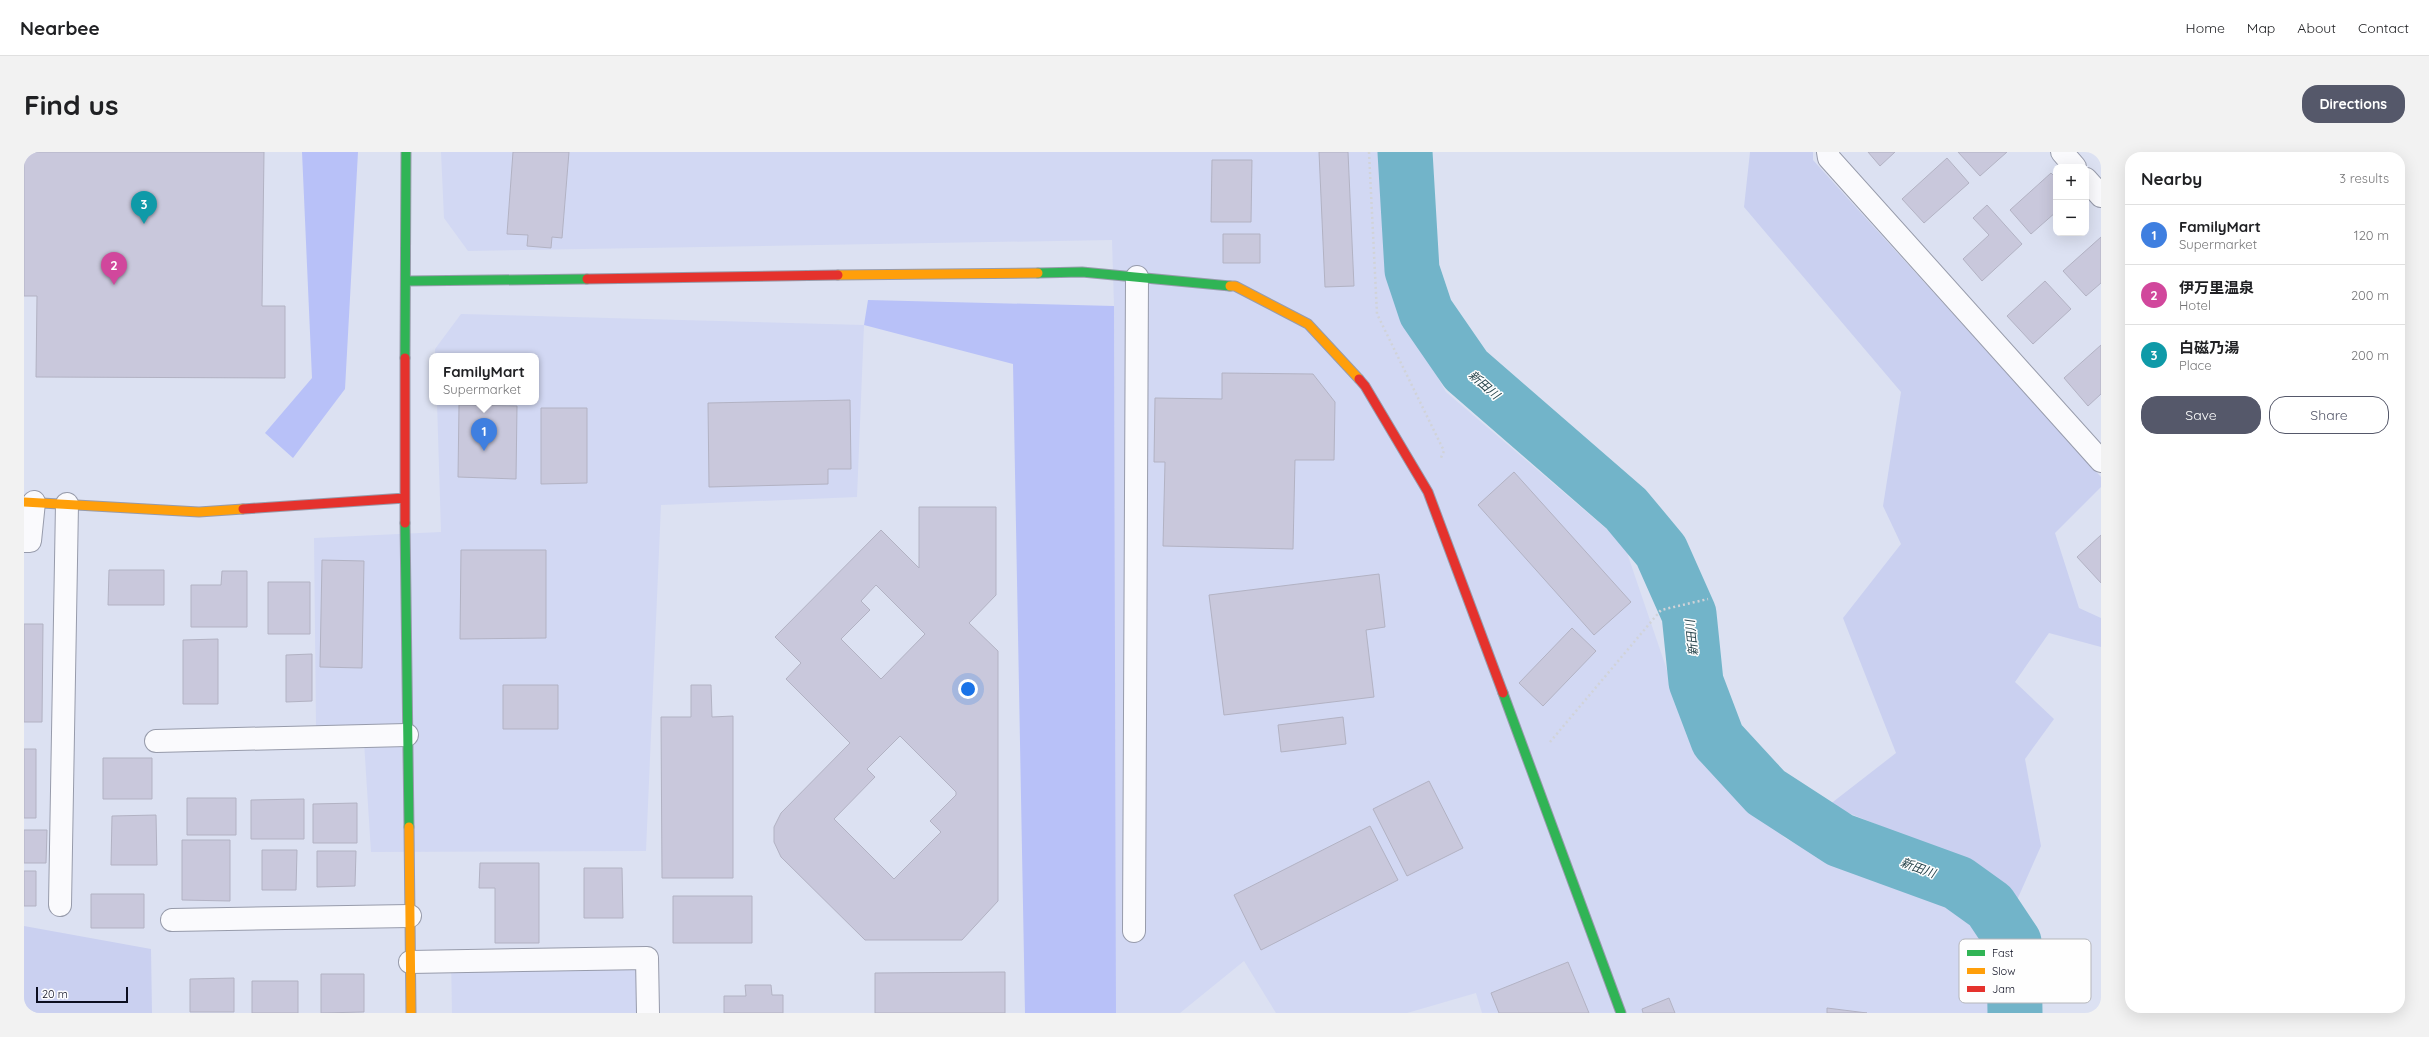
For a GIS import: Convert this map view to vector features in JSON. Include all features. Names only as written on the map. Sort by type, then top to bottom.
[{"type":"street","points":[[406,152],[405,498],[411,1013]]},
{"type":"street","points":[[1828,152],[1835,164],[2101,461]]},
{"type":"street","points":[[2062,152],[2072,164]]},
{"type":"street","points":[[2089,182],[2101,196]]},
{"type":"street","points":[[406,281],[1082,272],[1235,286],[1308,324],[1365,386],[1428,492],[1621,1013]]},
{"type":"street","points":[[1134,931],[1137,277]]},
{"type":"street","points":[[24,541],[30,541],[29,502],[199,512],[405,498]]},
{"type":"street","points":[[60,905],[67,504]]},
{"type":"street","points":[[156,741],[407,735]]},
{"type":"street","points":[[172,920],[410,916]]},
{"type":"street","points":[[410,962],[647,958],[648,1013]]},
{"type":"path","points":[[1369,152],[1377,314],[1444,451],[1428,492]]},
{"type":"path","points":[[1529,767],[1661,610],[1708,599]]},
{"type":"shaded area","points":[[302,152],[358,152],[345,389],[293,458],[265,433],[312,378]]},
{"type":"shaded area","points":[[441,152],[1387,152],[1403,316],[1446,392],[1624,544],[1697,758],[1786,839],[1965,912],[1988,939],[1959,939],[1959,1003],[1994,1003],[1994,1013],[1482,1013],[1476,993],[1407,1013],[1276,1013],[1244,961],[1180,1013],[1116,1013],[1114,306],[1112,240],[468,251],[444,218]]},
{"type":"shaded area","points":[[1750,152],[1813,152],[1813,160],[2101,477],[2101,487],[2055,533],[2079,608],[2101,618],[2101,647],[2049,633],[2015,682],[2054,719],[2025,759],[2041,846],[2017,900],[1963,860],[1829,805],[1896,753],[1843,618],[1901,544],[1883,506],[1901,392],[1744,207]]},
{"type":"shaded area","points":[[868,300],[1114,306],[1116,1013],[1025,1013],[1013,364],[864,325]]},
{"type":"shaded area","points":[[461,314],[864,325],[857,497],[661,505],[646,851],[371,852],[363,726],[316,726],[314,538],[441,532],[437,405],[539,405],[539,353],[435,353],[435,349]]},
{"type":"shaded area","points":[[24,926],[151,949],[152,1013],[24,1013]]},
{"type":"shaded area","points":[[650,948],[653,1013],[452,1013],[451,957]]},
{"type":"building","points":[[24,152],[264,152],[262,306],[285,306],[285,378],[36,377],[37,296],[24,296]]},
{"type":"building","points":[[513,152],[569,152],[562,238],[552,237],[551,248],[527,246],[528,235],[507,234]]},
{"type":"building","points":[[1319,152],[1348,152],[1354,286],[1325,287]]},
{"type":"building","points":[[1868,152],[1895,152],[1880,166]]},
{"type":"building","points":[[1958,152],[2007,152],[1980,176]]},
{"type":"building","points":[[1947,158],[1969,183],[1924,223],[1902,199]]},
{"type":"building","points":[[1212,160],[1252,160],[1251,222],[1211,222]]},
{"type":"building","points":[[2051,173],[2053,175],[2053,215],[2031,234],[2010,210]]},
{"type":"building","points":[[1987,205],[2022,244],[1982,281],[1963,259],[1989,235],[1973,218]]},
{"type":"building","points":[[1223,234],[1260,234],[1260,263],[1223,263]]},
{"type":"building","points":[[2101,237],[2101,283],[2086,296],[2063,271]]},
{"type":"building","points":[[2045,281],[2071,309],[2033,344],[2007,316]]},
{"type":"building","points":[[2101,345],[2101,394],[2088,406],[2064,378]]},
{"type":"building","points":[[1222,373],[1313,374],[1335,402],[1334,460],[1295,460],[1293,549],[1163,546],[1165,462],[1154,462],[1155,398],[1222,399]]},
{"type":"building","points":[[850,400],[851,469],[828,469],[828,484],[709,487],[708,403]]},
{"type":"building","points":[[459,405],[517,406],[516,479],[458,477]]},
{"type":"building","points":[[541,408],[587,408],[587,483],[541,484]]},
{"type":"building","points":[[1514,472],[1631,602],[1594,635],[1478,505]]},
{"type":"building","points":[[919,507],[996,507],[996,595],[969,623],[998,651],[998,901],[962,940],[865,940],[781,857],[774,842],[774,827],[781,813],[850,743],[786,679],[801,663],[775,637],[881,530],[919,568]],"holes":[[[876,585],[925,634],[881,679],[841,639],[870,610],[861,601]],[[900,736],[956,792],[956,795],[930,821],[941,832],[894,879],[834,819],[875,777],[867,769]]]},
{"type":"building","points":[[2101,535],[2101,583],[2077,557]]},
{"type":"building","points":[[461,550],[546,550],[546,638],[460,639]]},
{"type":"building","points":[[322,560],[364,561],[362,668],[320,667]]},
{"type":"building","points":[[109,570],[164,570],[164,605],[108,605]]},
{"type":"building","points":[[222,571],[247,571],[247,627],[191,627],[191,585],[221,585]]},
{"type":"building","points":[[1379,574],[1385,627],[1366,630],[1374,697],[1224,715],[1209,595]]},
{"type":"building","points":[[268,582],[310,582],[310,634],[268,634]]},
{"type":"building","points":[[24,624],[43,624],[42,722],[24,722]]},
{"type":"building","points":[[1572,628],[1596,651],[1543,706],[1519,683]]},
{"type":"building","points":[[218,639],[218,704],[183,704],[183,640]]},
{"type":"building","points":[[312,654],[312,701],[286,702],[286,655]]},
{"type":"building","points":[[503,685],[558,685],[558,729],[503,729]]},
{"type":"building","points":[[691,685],[711,685],[712,717],[733,716],[733,878],[662,878],[661,717],[691,717]]},
{"type":"building","points":[[1343,717],[1346,744],[1281,752],[1278,725]]},
{"type":"building","points":[[24,749],[36,749],[36,818],[24,818]]},
{"type":"building","points":[[103,758],[152,758],[152,799],[103,799]]},
{"type":"building","points":[[1429,781],[1463,848],[1407,876],[1373,809]]},
{"type":"building","points":[[187,798],[236,798],[236,835],[187,835]]},
{"type":"building","points":[[304,799],[304,839],[251,839],[251,800]]},
{"type":"building","points":[[357,803],[357,843],[313,843],[313,804]]},
{"type":"building","points":[[156,815],[157,865],[111,865],[112,816]]},
{"type":"building","points":[[1370,826],[1398,880],[1261,950],[1234,895]]},
{"type":"building","points":[[24,830],[47,830],[46,863],[24,863]]},
{"type":"building","points":[[182,840],[230,840],[230,901],[182,900]]},
{"type":"building","points":[[262,850],[297,850],[296,890],[262,890]]},
{"type":"building","points":[[317,851],[356,851],[355,886],[317,887]]},
{"type":"building","points":[[480,863],[539,863],[539,943],[495,943],[495,888],[479,888]]},
{"type":"building","points":[[584,868],[622,868],[623,918],[584,918]]},
{"type":"building","points":[[24,871],[36,871],[36,906],[24,906]]},
{"type":"building","points":[[91,894],[144,894],[144,928],[91,928]]},
{"type":"building","points":[[673,896],[752,896],[752,943],[673,943]]},
{"type":"building","points":[[1568,962],[1589,1013],[1499,1013],[1491,993]]},
{"type":"building","points":[[1005,972],[1005,1013],[875,1013],[875,973]]},
{"type":"building","points":[[321,974],[364,974],[364,1012],[321,1013]]},
{"type":"building","points":[[234,978],[234,1012],[190,1012],[190,979]]},
{"type":"building","points":[[252,981],[298,981],[298,1013],[252,1013]]},
{"type":"building","points":[[745,985],[771,985],[772,995],[783,995],[783,1013],[724,1013],[724,996],[746,996]]},
{"type":"building","points":[[1669,998],[1675,1013],[1643,1013],[1642,1009]]},
{"type":"building","points":[[1827,1008],[1867,1013],[1827,1013]]},
{"type":"waterway","name":"新田川","points":[[1405,152],[1412,270],[1426,312],[1466,370],[1626,509],[1661,551],[1689,614],[1696,682],[1718,740],[1766,792],[1840,840],[1958,883],[1990,906],[2012,939]]},
{"type":"waterway","name":"新田川","points":[[2015,1003],[2015,1013]]},
{"type":"traffic: fast","points":[[405,358],[406,152]]},
{"type":"traffic: fast","points":[[1038,273],[1082,272],[1230,286]]},
{"type":"traffic: fast","points":[[407,281],[587,279]]},
{"type":"traffic: fast","points":[[405,523],[409,827]]},
{"type":"traffic: fast","points":[[1503,693],[1621,1013]]},
{"type":"traffic: slow","points":[[838,275],[1038,273]]},
{"type":"traffic: slow","points":[[1230,286],[1235,286],[1308,324],[1359,379]]},
{"type":"traffic: slow","points":[[24,502],[199,512],[243,509]]},
{"type":"traffic: slow","points":[[409,827],[411,1013]]},
{"type":"traffic: jam","points":[[587,279],[838,275]]},
{"type":"traffic: jam","points":[[405,358],[405,523]]},
{"type":"traffic: jam","points":[[1359,379],[1365,386],[1428,492],[1503,693]]},
{"type":"traffic: jam","points":[[243,509],[405,498]]},
{"type":"place","name":"白磁乃湯","points":[[144,224]]},
{"type":"place","name":"伊万里温泉","points":[[114,285]]},
{"type":"place","name":"FamilyMart","points":[[484,451]]}]
